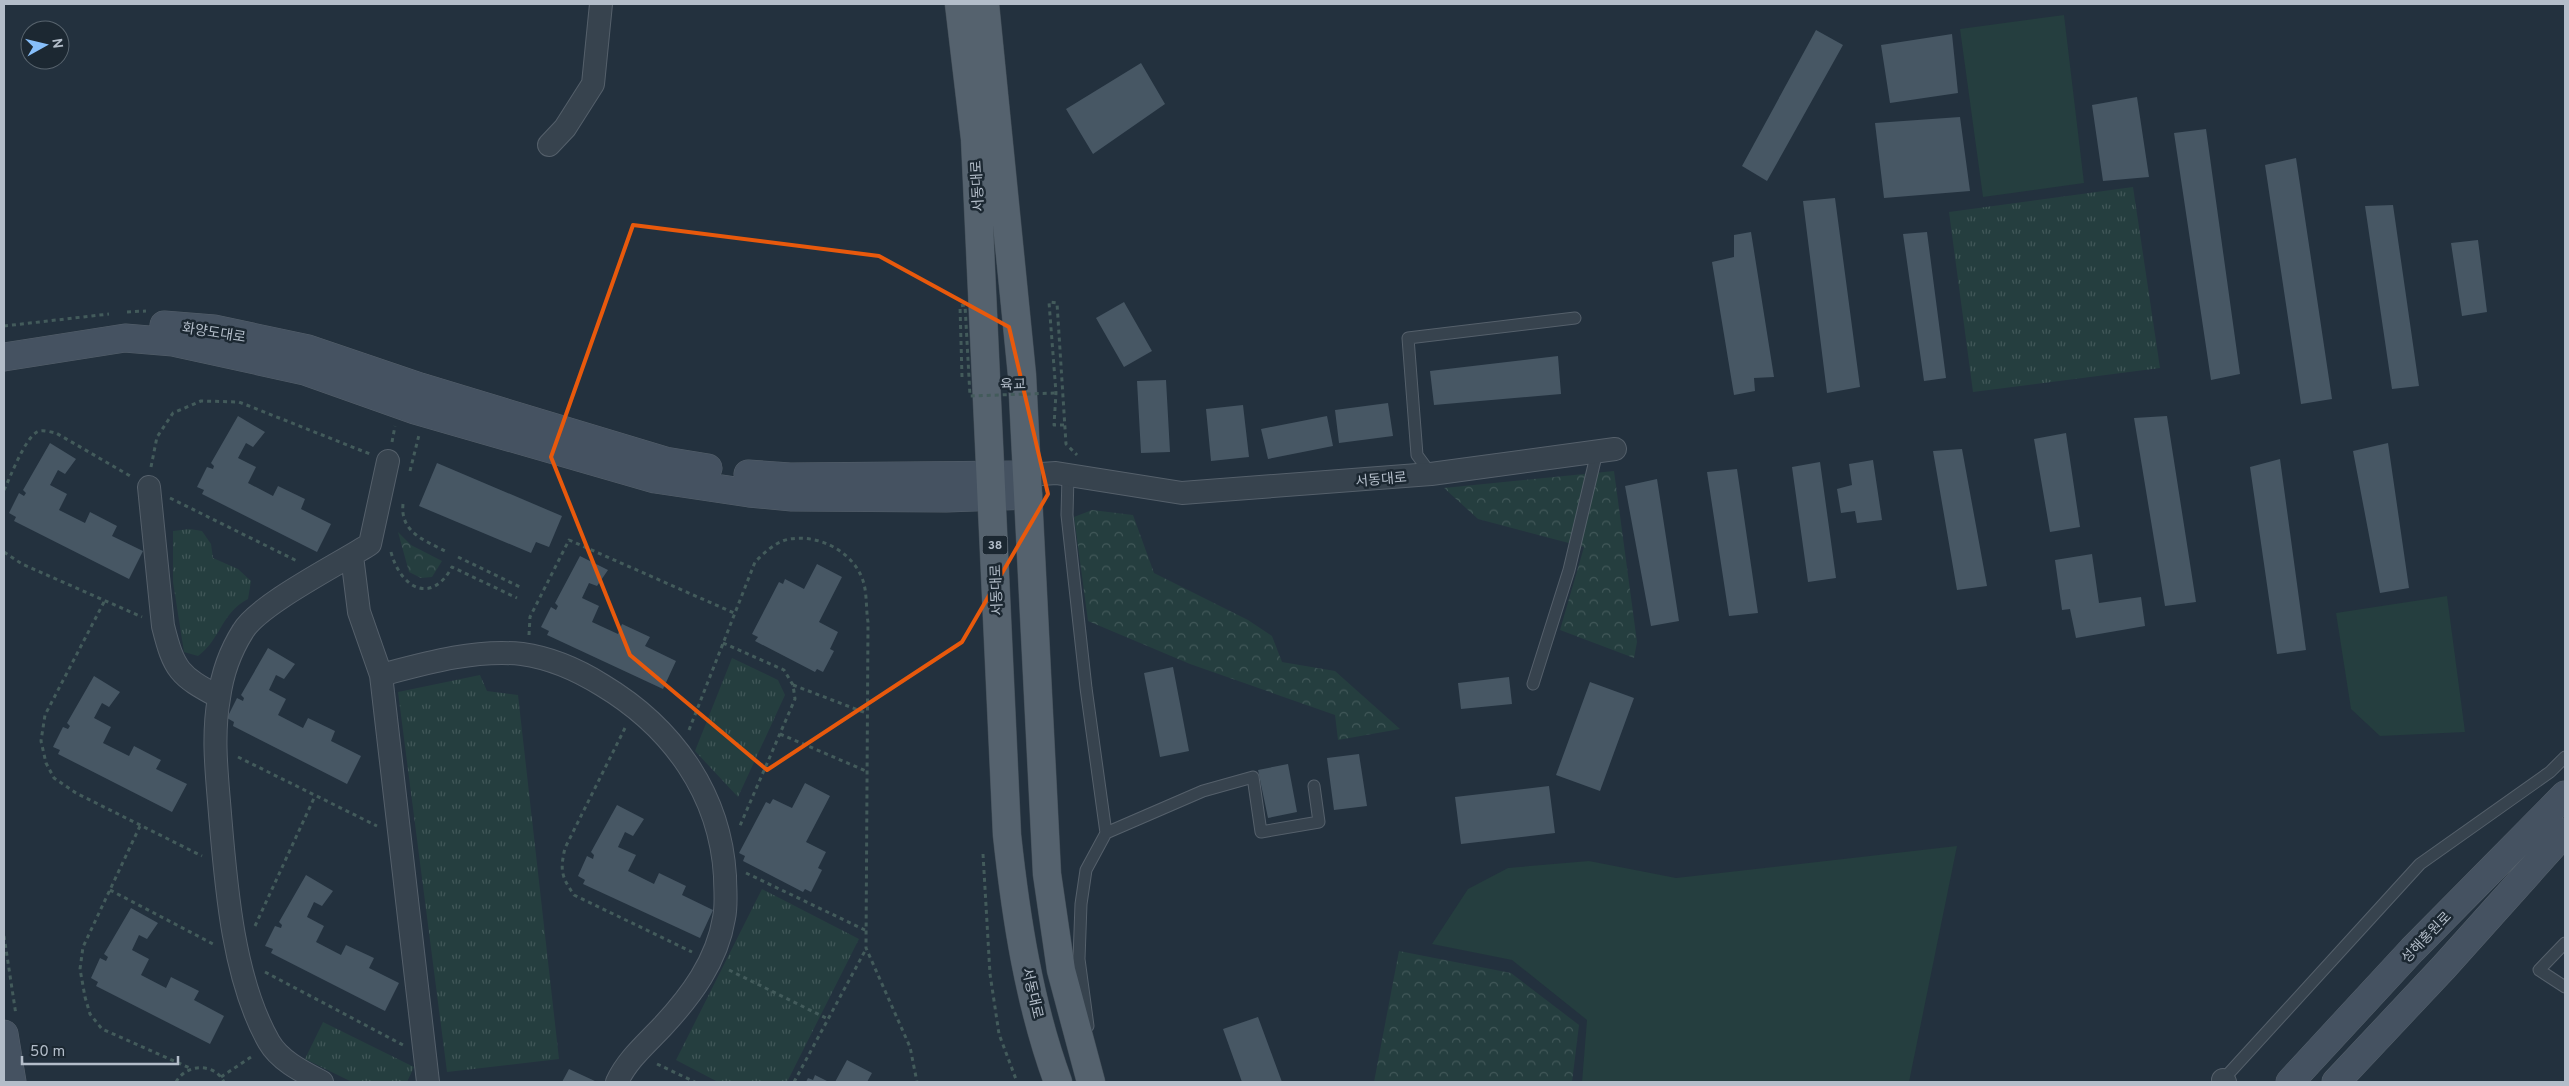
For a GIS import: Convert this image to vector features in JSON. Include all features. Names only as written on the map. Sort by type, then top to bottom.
[{"type":"main road","name":"서동대로","points":[[959,4],[975,139],[1004,765],[1013,889],[1034,1000],[1058,1082]]},
{"type":"main road","name":"서동대로","points":[[985,4],[1022,375],[1047,874],[1061,970],[1092,1082]]},
{"type":"street","points":[[550,145],[565,128],[593,84],[601,4]]},
{"type":"street","name":"화양도대로","points":[[4,342],[125,321],[214,329],[308,349],[413,412]]},
{"type":"street","name":"화양도대로","points":[[4,357],[125,338],[173,342],[305,371],[413,412]]},
{"type":"street","points":[[413,412],[736,473],[992,486],[1027,485]]},
{"type":"street","name":"서동대로","points":[[1027,485],[1056,473],[1182,493],[1431,474],[1606,450]]},
{"type":"street","points":[[322,1082],[287,1072],[270,1044],[250,1004],[240,959],[225,868],[215,745],[219,697],[233,648],[244,628],[260,613],[370,544],[388,461]]},
{"type":"street","points":[[149,487],[163,626],[174,663],[184,677],[219,697]]},
{"type":"street","points":[[352,556],[359,612],[381,675],[428,1082]]},
{"type":"street","points":[[381,675],[427,663],[487,654],[527,656],[555,662],[587,675],[626,699],[680,752],[703,787],[720,836],[724,863],[724,918],[710,961],[700,981],[686,1001],[636,1054],[617,1082]]},
{"type":"street","name":"성해홍원로","points":[[2290,1082],[2412,950],[2565,795]]},
{"type":"street","points":[[2336,1082],[2444,968],[2565,832]]},
{"type":"street","points":[[11,1029],[12,1082]]},
{"type":"lane","points":[[1431,474],[1417,455],[1408,338],[1574,318]]},
{"type":"lane","points":[[1533,684],[1606,450]]},
{"type":"lane","points":[[1068,476],[1067,514],[1086,688],[1106,833],[1086,870],[1081,904],[1080,959],[1091,1042],[1092,1082]]},
{"type":"lane","points":[[2223,1082],[2420,864],[2550,772],[2565,757]]},
{"type":"lane","points":[[1106,833],[1203,790],[1253,777],[1262,832],[1320,822],[1314,786]]},
{"type":"lane","points":[[2565,943],[2539,970],[2565,987]]},
{"type":"path","points":[[1064,425],[1054,425],[1056,393],[1049,302],[1057,303],[1066,444],[1080,457]]},
{"type":"path","name":"육교","points":[[962,378],[960,306],[965,305],[970,396],[1056,393]]},
{"type":"path","points":[[149,487],[157,436],[172,413],[201,401],[239,402],[388,461],[413,412]]},
{"type":"path","points":[[410,473],[413,412]]},
{"type":"path","points":[[4,490],[30,439],[37,432],[56,433],[149,487],[322,574]]},
{"type":"path","points":[[403,499],[402,514],[407,527],[414,534],[445,551]]},
{"type":"path","points":[[376,520],[388,524],[388,540],[394,564],[399,574],[412,587],[420,588],[436,585],[443,580],[452,566],[518,598]]},
{"type":"path","points":[[680,752],[755,562],[768,549],[789,539],[821,541],[846,555],[864,582],[868,622],[866,948],[910,1047],[917,1082]]},
{"type":"path","points":[[527,656],[530,617],[569,540],[734,613]]},
{"type":"path","points":[[4,552],[22,564],[104,602],[163,626]]},
{"type":"path","points":[[458,557],[522,588]]},
{"type":"path","points":[[104,602],[44,715],[41,741],[46,763],[54,778],[76,793],[225,868]]},
{"type":"path","points":[[720,836],[739,827],[795,698],[793,685],[784,670],[722,643]]},
{"type":"path","points":[[793,685],[866,713]]},
{"type":"path","points":[[636,708],[565,848],[561,865],[564,880],[574,895],[710,961]]},
{"type":"path","points":[[780,734],[866,771]]},
{"type":"path","points":[[215,745],[400,838]]},
{"type":"path","points":[[240,959],[315,796]]},
{"type":"path","points":[[140,826],[83,947],[80,969],[90,1014],[102,1029],[192,1068],[203,1068],[221,1077],[224,1082]]},
{"type":"path","points":[[724,863],[865,930]]},
{"type":"path","points":[[110,890],[425,1057]]},
{"type":"path","points":[[4,936],[11,1029]]},
{"type":"path","points":[[794,1082],[866,948]]},
{"type":"path","points":[[731,971],[828,1019]]},
{"type":"path","points":[[221,1077],[270,1044]]},
{"type":"path","points":[[636,1054],[695,1082]]},
{"type":"path","points":[[176,1082],[180,1075],[192,1068]]},
{"type":"highlighted area","points":[[633,225],[879,256],[1009,327],[1048,494],[962,642],[767,770],[630,655],[551,457]]},
{"type":"green space","points":[[2064,15],[2084,183],[1983,197],[1960,29]]},
{"type":"green space","points":[[2133,187],[2160,368],[1973,392],[1949,212]]},
{"type":"green space","points":[[1614,471],[1637,642],[1634,658],[1560,630],[1584,547],[1478,519],[1444,488]]},
{"type":"green space","points":[[1092,510],[1133,515],[1154,573],[1248,620],[1272,636],[1282,662],[1335,671],[1400,729],[1338,740],[1335,715],[1190,664],[1088,621],[1074,517]]},
{"type":"green space","points":[[190,529],[202,531],[211,544],[213,558],[238,569],[251,581],[248,599],[232,611],[212,642],[198,656],[184,652],[173,582],[173,531]]},
{"type":"green space","points":[[398,532],[411,545],[442,561],[432,577],[421,578],[409,572]]},
{"type":"green space","points":[[2447,596],[2465,732],[2380,736],[2351,709],[2336,613]]},
{"type":"green space","points":[[732,658],[778,680],[785,695],[738,797],[695,751]]},
{"type":"green space","points":[[480,675],[487,691],[518,695],[559,1059],[447,1072],[398,692]]},
{"type":"green space","points":[[1957,846],[1909,1082],[1582,1082],[1587,1020],[1512,960],[1432,944],[1468,889],[1508,868],[1589,861],[1676,878]]},
{"type":"green space","points":[[762,889],[859,939],[787,1082],[718,1082],[676,1060]]},
{"type":"green space","points":[[1399,951],[1511,973],[1579,1025],[1572,1082],[1374,1082]]},
{"type":"green space","points":[[323,1022],[414,1067],[407,1082],[352,1082],[305,1059]]},
{"type":"building","points":[[1816,30],[1843,45],[1767,181],[1742,166]]},
{"type":"building","points":[[1952,34],[1958,93],[1890,103],[1881,45]]},
{"type":"building","points":[[1141,63],[1165,104],[1093,154],[1066,109]]},
{"type":"building","points":[[2137,97],[2149,177],[2103,181],[2092,105]]},
{"type":"building","points":[[1960,117],[1970,191],[1884,198],[1875,123]]},
{"type":"building","points":[[2206,129],[2240,374],[2211,380],[2174,133]]},
{"type":"building","points":[[2296,158],[2332,399],[2301,404],[2265,165]]},
{"type":"building","points":[[1835,198],[1860,387],[1827,393],[1803,201]]},
{"type":"building","points":[[2393,205],[2419,386],[2392,389],[2365,206]]},
{"type":"building","points":[[1751,232],[1774,377],[1754,378],[1755,391],[1734,395],[1712,262],[1734,257],[1734,235]]},
{"type":"building","points":[[1927,232],[1946,378],[1924,381],[1903,234]]},
{"type":"building","points":[[2478,240],[2487,312],[2462,316],[2451,243]]},
{"type":"building","points":[[1124,302],[1152,351],[1124,367],[1096,318]]},
{"type":"building","points":[[1558,356],[1561,394],[1434,405],[1430,371]]},
{"type":"building","points":[[1166,380],[1170,452],[1141,453],[1137,381]]},
{"type":"building","points":[[1388,403],[1393,436],[1339,443],[1335,410]]},
{"type":"building","points":[[1243,405],[1249,457],[1211,461],[1206,409]]},
{"type":"building","points":[[238,416],[265,432],[253,447],[246,443],[238,458],[256,467],[248,483],[273,496],[278,486],[305,499],[301,509],[331,524],[317,552],[202,494],[204,490],[197,487],[207,467],[213,469],[214,466],[211,463]]},
{"type":"building","points":[[1327,416],[1333,446],[1268,459],[1261,429]]},
{"type":"building","points":[[2167,416],[2196,602],[2165,606],[2134,418]]},
{"type":"building","points":[[2066,433],[2080,527],[2050,532],[2034,439]]},
{"type":"building","points":[[50,443],[76,459],[65,474],[58,470],[50,485],[67,494],[59,510],[85,523],[90,512],[117,526],[112,536],[143,551],[129,579],[14,521],[16,517],[9,513],[19,493],[24,496],[26,493],[23,490]]},
{"type":"building","points":[[2388,443],[2409,588],[2380,593],[2353,451]]},
{"type":"building","points":[[1962,449],[1987,586],[1957,590],[1933,451]]},
{"type":"building","points":[[2280,459],[2306,650],[2277,654],[2250,467]]},
{"type":"building","points":[[1873,460],[1882,520],[1857,523],[1855,511],[1841,513],[1837,489],[1852,485],[1849,464]]},
{"type":"building","points":[[1820,462],[1836,578],[1808,582],[1792,467]]},
{"type":"building","points":[[437,463],[562,516],[549,547],[536,542],[531,553],[419,506]]},
{"type":"building","points":[[1737,469],[1758,613],[1729,616],[1707,472]]},
{"type":"building","points":[[1657,479],[1679,621],[1651,626],[1625,486]]},
{"type":"building","points":[[2092,554],[2099,603],[2141,597],[2145,626],[2076,638],[2070,609],[2062,610],[2055,560]]},
{"type":"building","points":[[580,556],[608,570],[597,586],[589,583],[582,598],[599,606],[592,622],[618,634],[622,624],[650,637],[645,646],[676,661],[663,689],[547,635],[549,631],[541,627],[551,607],[556,610],[558,606],[555,603]]},
{"type":"building","points":[[817,564],[842,577],[819,622],[838,632],[830,649],[834,651],[823,672],[817,669],[815,672],[755,641],[758,637],[752,634],[779,582],[783,584],[785,579],[804,589]]},
{"type":"building","points":[[268,648],[295,664],[284,679],[276,675],[269,690],[286,699],[278,715],[303,728],[308,718],[335,731],[331,741],[361,756],[347,784],[233,726],[234,722],[227,718],[237,698],[243,701],[244,698],[241,695]]},
{"type":"building","points":[[1173,667],[1189,751],[1160,757],[1144,673]]},
{"type":"building","points":[[94,676],[120,692],[109,707],[102,703],[94,718],[111,727],[103,743],[129,756],[134,746],[161,760],[156,769],[187,784],[172,812],[58,754],[60,750],[53,747],[63,727],[68,729],[70,726],[67,723]]},
{"type":"building","points":[[1509,677],[1512,704],[1461,709],[1458,683]]},
{"type":"building","points":[[1590,682],[1634,698],[1600,791],[1556,775]]},
{"type":"building","points":[[1359,754],[1367,806],[1334,810],[1327,758]]},
{"type":"building","points":[[1288,764],[1297,812],[1268,818],[1258,770]]},
{"type":"building","points":[[805,783],[830,796],[806,842],[826,852],[818,868],[822,870],[811,892],[805,889],[803,892],[743,861],[745,856],[739,853],[766,802],[770,804],[773,799],[792,808]]},
{"type":"building","points":[[1549,786],[1555,833],[1461,844],[1455,797]]},
{"type":"building","points":[[617,805],[644,819],[633,836],[625,832],[618,847],[636,855],[628,871],[654,884],[659,873],[686,886],[682,895],[713,910],[700,938],[583,884],[585,880],[578,876],[587,856],[593,859],[594,855],[591,852]]},
{"type":"building","points":[[306,875],[333,891],[322,906],[314,902],[307,917],[324,926],[316,942],[341,955],[346,945],[374,958],[369,968],[399,983],[385,1011],[271,953],[273,949],[265,946],[275,926],[281,928],[282,925],[279,922]]},
{"type":"building","points":[[131,908],[158,923],[147,939],[139,935],[132,950],[149,959],[141,975],[166,988],[171,977],[199,991],[194,1000],[224,1016],[210,1044],[96,986],[98,982],[91,978],[100,958],[106,961],[108,957],[104,954]]},
{"type":"building","points":[[1258,1017],[1282,1082],[1242,1082],[1223,1029]]},
{"type":"building","points":[[847,1060],[872,1073],[867,1082],[835,1082]]},
{"type":"building","points":[[569,1069],[597,1082],[562,1082]]},
{"type":"building","points":[[815,1075],[829,1082],[806,1082],[808,1078],[813,1080]]}]
